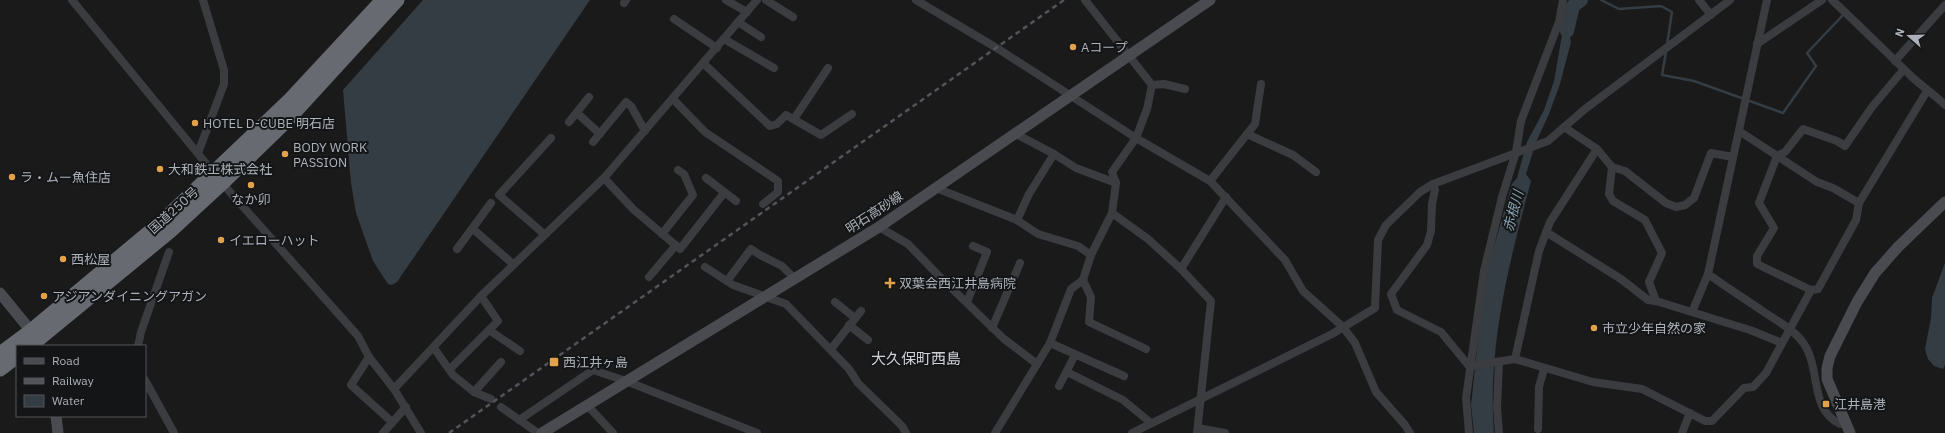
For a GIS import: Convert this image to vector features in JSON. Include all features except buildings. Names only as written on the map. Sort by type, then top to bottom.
[{"type":"highway","name":"国道250号","points":[[23,345],[33,341],[170,231],[383,0]]},
{"type":"highway","name":"国道250号","points":[[218,178],[289,118],[397,0]]},
{"type":"highway","name":"国道250号","points":[[0,354],[16,348]]},
{"type":"highway","points":[[0,368],[16,357]]},
{"type":"main road","name":"明石高砂線","points":[[542,433],[879,227],[1210,0]]},
{"type":"main road","points":[[1848,428],[1827,379],[1826,368],[1830,356],[1857,302],[1874,273],[1898,247],[1945,202]]},
{"type":"main road","points":[[0,293],[33,341]]},
{"type":"main road","points":[[56,417],[58,433]]},
{"type":"street","points":[[72,0],[218,178],[358,336],[369,357],[394,389],[421,433]]},
{"type":"street","points":[[198,153],[224,84],[224,70],[203,0]]},
{"type":"street","points":[[726,0],[747,12]]},
{"type":"street","points":[[394,389],[434,348],[481,296],[604,178],[757,0]]},
{"type":"street","points":[[766,0],[793,18]]},
{"type":"street","points":[[916,0],[1000,50],[1070,97],[1136,138],[1210,181],[1286,260],[1303,291],[1343,327],[1355,343],[1376,392],[1405,425],[1410,433]]},
{"type":"street","points":[[995,433],[1050,343],[1071,289],[1083,280],[1091,255],[1112,213],[1116,183],[1112,172],[1136,138],[1147,109],[1152,85],[1085,0]]},
{"type":"street","points":[[1469,433],[1466,398],[1484,271],[1502,197],[1516,152],[1521,121],[1559,22],[1563,0]]},
{"type":"street","points":[[1699,0],[1711,15]]},
{"type":"street","points":[[1132,433],[1343,327],[1375,308],[1378,240],[1386,225],[1420,192],[1433,184],[1548,141],[1585,109],[1730,0]]},
{"type":"street","points":[[1692,312],[1708,274],[1767,0]]},
{"type":"street","points":[[1757,44],[1822,0]]},
{"type":"street","points":[[1832,0],[1874,38],[1895,61],[1927,91],[1937,97],[1945,105]]},
{"type":"street","points":[[1895,61],[1945,5]]},
{"type":"street","points":[[674,19],[717,48]]},
{"type":"street","points":[[738,22],[761,37]]},
{"type":"street","points":[[724,39],[774,68]]},
{"type":"street","points":[[703,63],[770,126],[777,124],[786,115],[821,135],[852,114]]},
{"type":"street","points":[[794,119],[828,68]]},
{"type":"street","points":[[1904,69],[1872,107],[1845,146],[1837,141],[1803,129],[1785,152],[1777,156],[1759,203],[1774,228],[1757,256],[1757,264],[1811,290],[1818,289],[1856,220],[1859,203],[1927,91]]},
{"type":"street","points":[[1152,85],[1164,84],[1184,89]]},
{"type":"street","points":[[1210,181],[1255,124],[1261,84]]},
{"type":"street","points":[[569,122],[577,114],[589,97]]},
{"type":"street","points":[[673,99],[705,132],[778,181],[778,192],[763,204]]},
{"type":"street","points":[[593,142],[626,102],[631,106],[645,131]]},
{"type":"street","points":[[577,114],[600,134]]},
{"type":"street","points":[[1564,127],[1597,148],[1612,167],[1625,171],[1666,203],[1676,207],[1685,206],[1694,198],[1711,152],[1733,157]]},
{"type":"street","points":[[1739,131],[1817,182],[1833,188],[1859,203]]},
{"type":"street","points":[[1016,134],[1054,154],[1076,168],[1116,183]]},
{"type":"street","points":[[1247,134],[1293,155],[1316,172]]},
{"type":"street","points":[[544,234],[499,195],[551,138]]},
{"type":"street","points":[[1515,359],[1539,251],[1546,232],[1550,222],[1597,148]]},
{"type":"street","points":[[1017,220],[1028,194],[1054,154]]},
{"type":"street","points":[[1612,167],[1609,194],[1612,201],[1645,220],[1662,253],[1649,282],[1656,301]]},
{"type":"street","points":[[662,234],[693,195],[684,174],[678,170]]},
{"type":"street","points":[[604,178],[632,209],[680,249],[724,193]]},
{"type":"street","points":[[706,178],[736,201]]},
{"type":"street","points":[[1433,184],[1436,190],[1432,204],[1431,231],[1427,245],[1391,294],[1397,310],[1441,332],[1470,366]]},
{"type":"street","points":[[936,188],[1017,220],[1038,234],[1078,246],[1091,255]]},
{"type":"street","points":[[1181,269],[1226,197]]},
{"type":"street","points":[[457,249],[491,203]]},
{"type":"street","points":[[1112,213],[1148,239],[1181,269],[1210,301],[1198,430],[1225,433]]},
{"type":"street","points":[[879,227],[908,244],[992,328],[1037,364]]},
{"type":"street","points":[[473,229],[513,264]]},
{"type":"street","points":[[1546,232],[1608,271],[1648,300],[1656,301],[1750,330],[1782,343]]},
{"type":"street","points":[[649,277],[676,245]]},
{"type":"street","points":[[967,302],[987,252],[973,246]]},
{"type":"street","points":[[727,281],[751,249],[782,266],[794,278]]},
{"type":"street","points":[[138,345],[141,332],[169,252]]},
{"type":"street","points":[[992,328],[1020,263]]},
{"type":"street","points":[[705,267],[733,285],[786,304],[831,349],[849,369],[858,383],[902,426],[906,433]]},
{"type":"street","points":[[1708,274],[1789,329],[1804,343],[1813,362],[1817,392],[1826,414],[1848,428]]},
{"type":"street","points":[[1083,280],[1091,297],[1089,322],[1146,349]]},
{"type":"street","points":[[1470,366],[1515,359],[1544,369],[1593,382],[1642,389],[1705,421],[1712,421],[1718,417],[1744,388],[1753,387],[1766,373],[1811,290]]},
{"type":"street","points":[[450,369],[498,321],[481,296]]},
{"type":"street","points":[[835,302],[855,318]]},
{"type":"street","points":[[831,349],[861,311]]},
{"type":"street","points":[[849,326],[868,340]]},
{"type":"street","points":[[489,330],[520,351]]},
{"type":"street","points":[[1050,343],[1124,376]]},
{"type":"street","points":[[434,348],[450,369],[452,375],[474,392],[490,399]]},
{"type":"street","points":[[1059,386],[1075,355]]},
{"type":"street","points":[[369,357],[351,385],[392,422]]},
{"type":"street","points":[[474,392],[501,362]]},
{"type":"street","points":[[1499,362],[1497,407],[1499,433]]},
{"type":"street","points":[[1538,430],[1539,387],[1544,369]]},
{"type":"street","points":[[519,420],[593,370],[626,381],[757,433]]},
{"type":"street","points":[[1067,372],[1123,400],[1151,423]]},
{"type":"street","points":[[146,382],[174,433]]},
{"type":"street","points":[[587,405],[613,433]]},
{"type":"street","points":[[383,433],[406,407]]},
{"type":"street","points":[[501,407],[538,433]]},
{"type":"street","points":[[1682,433],[1690,413]]},
{"type":"water","points":[[423,0],[590,0],[397,282],[392,285],[388,284],[373,261],[356,213],[351,183],[343,90]]},
{"type":"water","points":[[1571,12],[1569,33],[1571,42],[1560,84],[1549,114],[1536,142],[1526,174],[1531,181],[1508,274],[1497,338],[1494,369],[1494,433],[1474,433],[1471,405],[1482,303],[1489,264],[1512,184],[1517,178],[1527,142],[1544,110],[1554,81],[1562,35]]},
{"type":"water","points":[[1945,263],[1945,365],[1943,369],[1934,366],[1928,359],[1925,349],[1931,318],[1932,298]]},
{"type":"waterway","name":"赤根川","points":[[1567,31],[1573,6],[1581,0]]},
{"type":"waterway","points":[[1601,0],[1619,9],[1661,6],[1672,12],[1667,45]]},
{"type":"waterway","points":[[1666,52],[1662,75],[1694,81],[1783,113],[1816,66],[1807,53],[1845,13]]},
{"type":"railway","points":[[449,433],[1064,0]]},
{"type":"place","name":"Aコープ","points":[[1073,47]]},
{"type":"place","name":"HOTEL D-CUBE 明石店","points":[[195,123]]},
{"type":"place","name":"BODY WORK PASSION","points":[[285,154]]},
{"type":"place","name":"大和鉄工株式会社","points":[[160,169]]},
{"type":"place","name":"ラ・ムー魚住店","points":[[12,177]]},
{"type":"place","name":"なか卯","points":[[251,185]]},
{"type":"place","name":"イエローハット","points":[[221,240]]},
{"type":"place","name":"西松屋","points":[[63,259]]},
{"type":"place","name":"双葉会西江井島病院","points":[[890,283]]},
{"type":"place","name":"アジアンダイニングアガン","points":[[44,296]]},
{"type":"place","name":"市立少年自然の家","points":[[1594,328]]},
{"type":"place","name":"西江井ヶ島","points":[[554,362]]},
{"type":"place","name":"江井島港","points":[[1826,404]]},
{"type":"district","name":"大久保町西島","points":[[916,359]]}]
